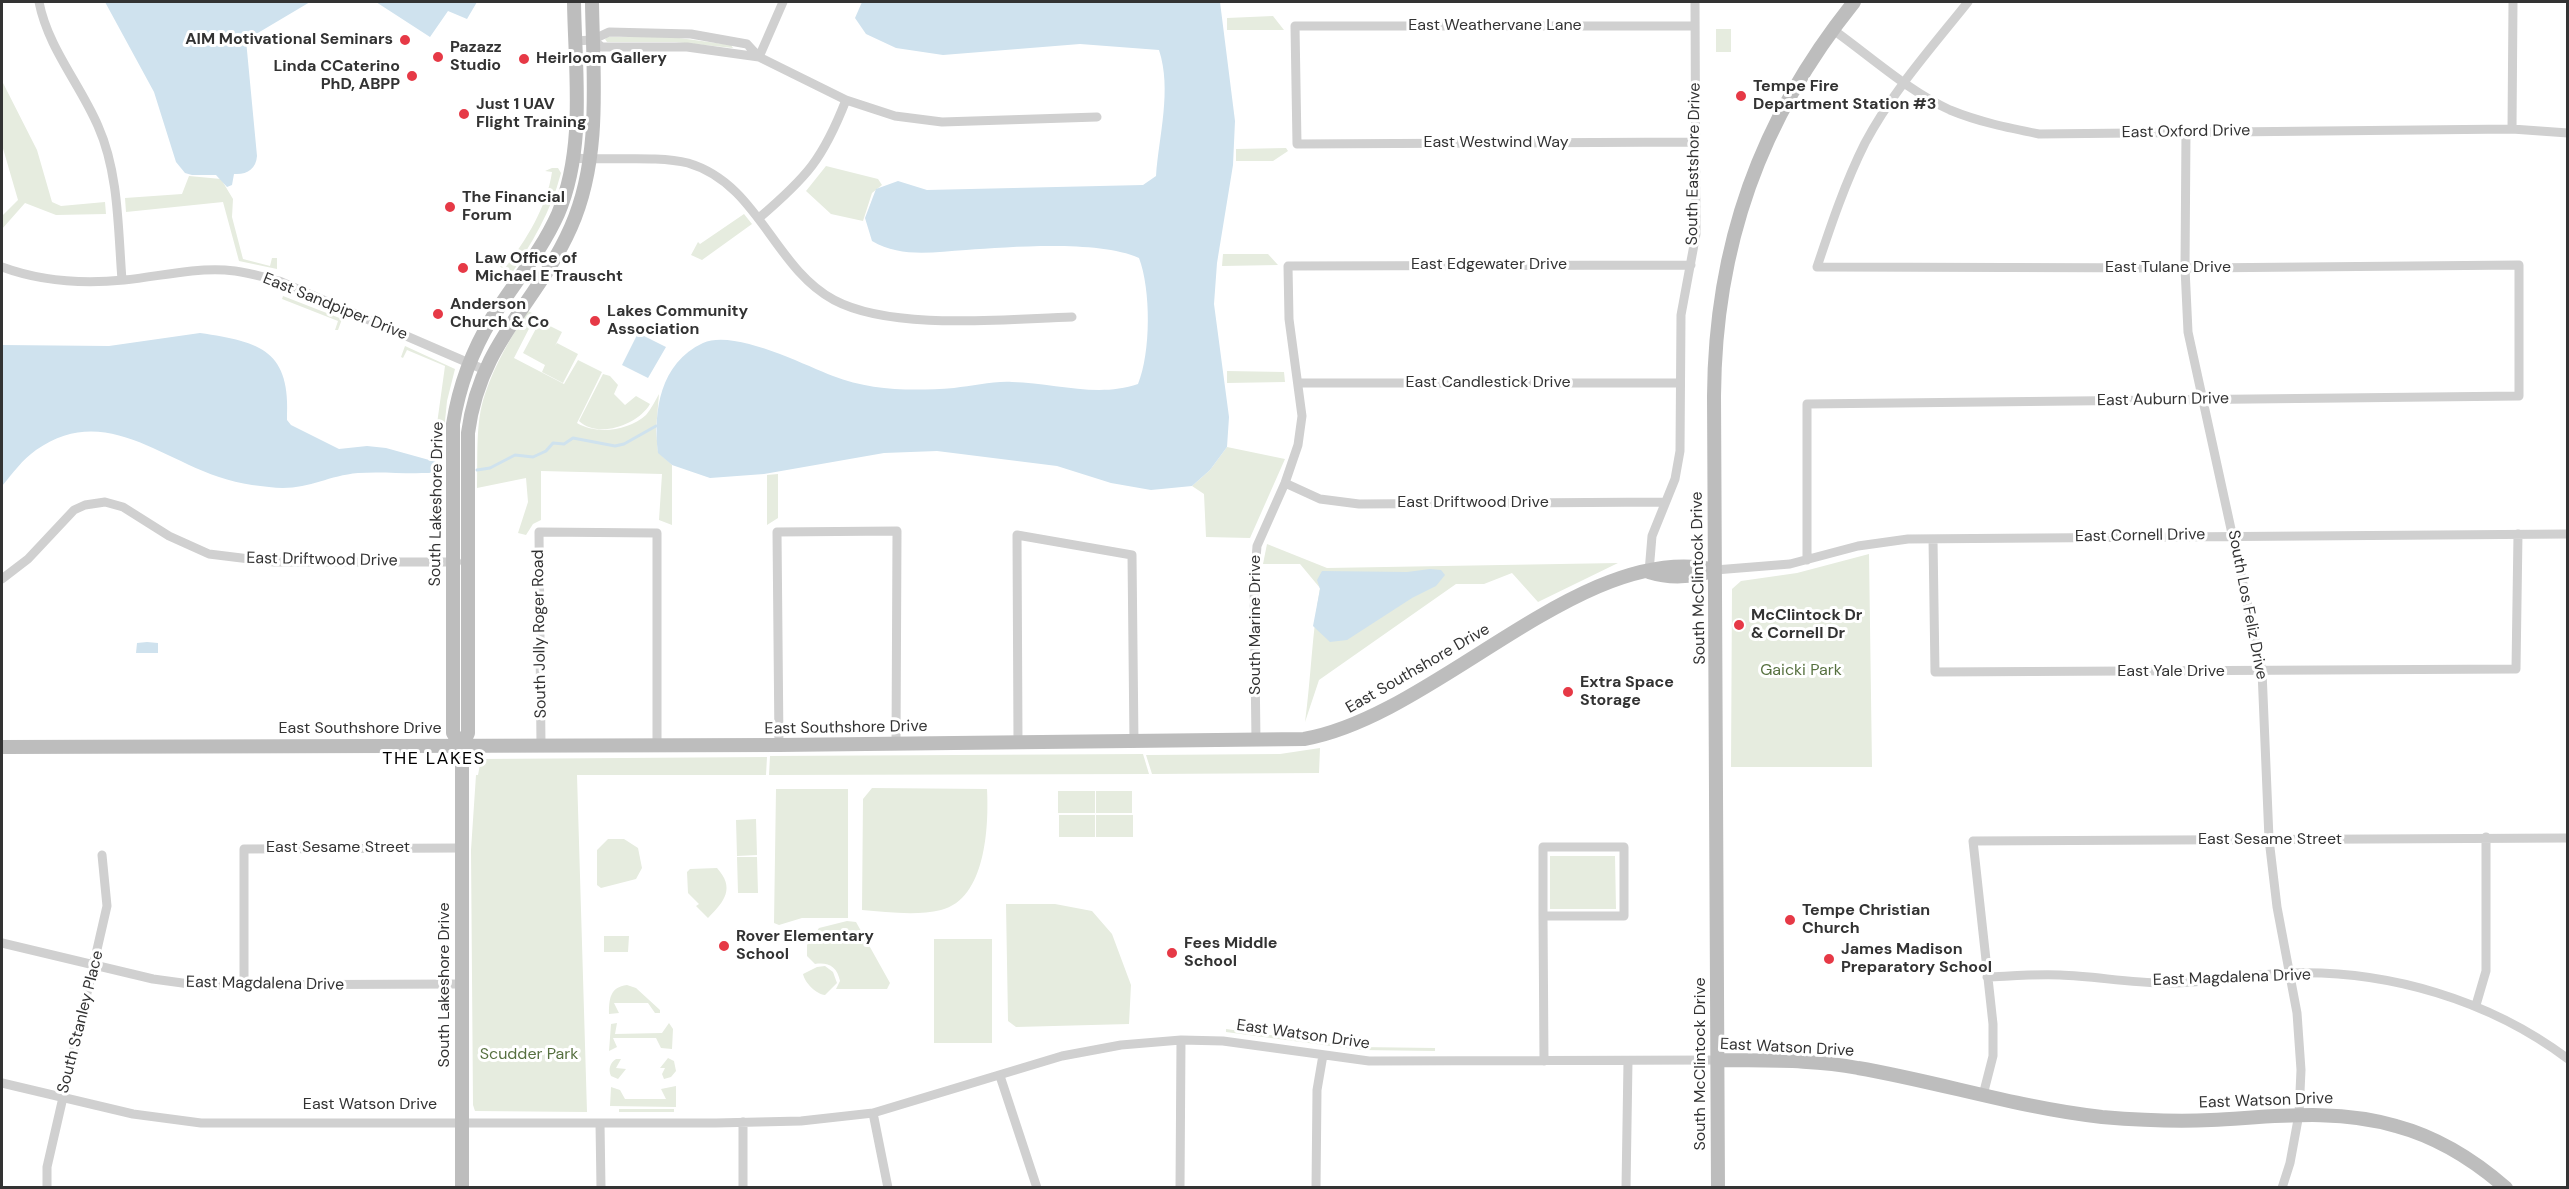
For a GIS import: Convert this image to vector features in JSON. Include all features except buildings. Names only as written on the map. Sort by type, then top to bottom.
[{"type":"street","points":[[39,2],[49,34],[99,127],[107,151],[113,182],[122,280]]},
{"type":"street","name":"South Lakeshore Drive","points":[[462,746],[453,733],[453,424],[469,363],[487,326],[538,252],[562,204],[574,159],[574,2]]},
{"type":"street","name":"South Lakeshore Drive","points":[[462,1188],[460,848],[462,746],[468,733],[468,433],[476,396],[500,338],[571,227],[590,160],[592,2]]},
{"type":"street","points":[[759,57],[783,2]]},
{"type":"street","name":"South Eastshore Drive","points":[[1649,572],[1652,536],[1675,479],[1680,452],[1678,383],[1681,315],[1696,234],[1695,2]]},
{"type":"street","name":"South McClintock Drive","points":[[1718,1188],[1714,353],[1725,266],[1743,200],[1768,139],[1796,84],[1832,29],[1854,2]]},
{"type":"street","points":[[1905,82],[1968,2]]},
{"type":"street","points":[[2512,129],[2513,2]]},
{"type":"street","name":"East Weathervane Lane","points":[[1297,144],[1295,26],[1695,26]]},
{"type":"street","name":"East Oxford Drive","points":[[1832,29],[1905,82],[1948,109],[1992,125],[2039,134],[2512,129],[2568,133]]},
{"type":"street","points":[[575,41],[592,40],[609,32],[691,34],[747,44],[759,57]]},
{"type":"street","points":[[592,40],[602,47],[687,47],[759,57],[846,100],[895,116],[942,122],[1097,117]]},
{"type":"street","name":"East Tulane Drive","points":[[1905,82],[1861,152],[1841,194],[1816,267],[2185,268],[2519,265],[2519,396]]},
{"type":"street","points":[[759,218],[814,167],[832,135],[846,100]]},
{"type":"street","name":"South Los Feliz Drive","points":[[2186,131],[2185,268],[2188,332],[2262,671],[2269,839],[2277,907],[2290,973],[2300,1045],[2299,1114],[2293,1153],[2282,1188]]},
{"type":"street","name":"East Westwind Way","points":[[1297,144],[1695,142]]},
{"type":"street","points":[[574,159],[687,163],[714,175],[742,197],[784,255],[810,284],[835,300],[873,315],[917,319],[1072,317]]},
{"type":"street","name":"East Edgewater Drive","points":[[1288,266],[1691,265]]},
{"type":"street","name":"South Marine Drive","points":[[1256,741],[1254,585],[1257,546],[1285,483],[1298,445],[1302,416],[1289,319],[1288,266]]},
{"type":"street","name":"East Sandpiper Drive","points":[[2,267],[23,275],[56,280],[122,280],[195,271],[224,270],[252,273],[279,281],[485,370]]},
{"type":"street","points":[[512,289],[525,299]]},
{"type":"street","name":"East Candlestick Drive","points":[[1298,383],[1678,383]]},
{"type":"street","name":"East Auburn Drive","points":[[1807,560],[1806,404],[2519,396]]},
{"type":"street","name":"East Driftwood Drive","points":[[1285,483],[1320,499],[1359,504],[1665,502]]},
{"type":"street","name":"East Driftwood Drive","points":[[2,579],[28,559],[74,510],[85,505],[105,502],[123,507],[169,536],[209,554],[274,562],[469,562]]},
{"type":"street","points":[[779,745],[777,532],[897,531],[896,744]]},
{"type":"street","name":"South Jolly Roger Road","points":[[542,746],[539,532],[657,533],[657,745]]},
{"type":"street","name":"East Yale Drive","points":[[1934,538],[1935,672],[2262,671],[2516,669],[2518,534]]},
{"type":"street","name":"East Cornell Drive","points":[[1715,570],[1762,568],[1807,560],[1890,540],[1934,538],[2568,534]]},
{"type":"street","points":[[1018,742],[1017,535],[1132,555],[1134,742]]},
{"type":"street","name":"East Southshore Drive","points":[[2,747],[779,745],[1256,741],[1316,737],[1367,721],[1567,601],[1607,584],[1662,566],[1693,565],[1715,570]]},
{"type":"street","points":[[2476,1005],[2486,971],[2486,837]]},
{"type":"street","name":"East Sesame Street","points":[[1987,977],[1973,841],[2568,838]]},
{"type":"street","points":[[1543,916],[1624,916],[1624,847],[1543,847],[1543,916],[1544,1061]]},
{"type":"street","name":"East Sesame Street","points":[[244,985],[244,849],[460,848]]},
{"type":"street","name":"South Stanley Place","points":[[47,1188],[48,1167],[62,1099],[96,964],[107,906],[102,855]]},
{"type":"street","name":"East Magdalena Drive","points":[[2,943],[175,982],[244,985],[461,984]]},
{"type":"street","name":"East Magdalena Drive","points":[[1987,977],[2060,975],[2163,983],[2222,981],[2290,973],[2364,977],[2422,989],[2476,1005],[2543,1040],[2568,1059]]},
{"type":"street","points":[[1983,1095],[1993,1056],[1993,1024],[1987,977]]},
{"type":"street","points":[[1180,1188],[1181,1040]]},
{"type":"street","name":"East Watson Drive","points":[[2,1083],[133,1114],[201,1123],[743,1122],[801,1121],[873,1113],[1080,1052],[1121,1045],[1181,1040],[1223,1041],[1323,1055],[1388,1061],[1794,1061],[1856,1067],[2044,1109],[2104,1117],[2198,1120],[2299,1114],[2344,1116],[2396,1126],[2445,1144],[2487,1171],[2506,1188]]},
{"type":"street","points":[[1316,1188],[1317,1090],[1323,1055]]},
{"type":"street","points":[[1626,1188],[1628,1061]]},
{"type":"street","points":[[1000,1076],[1037,1188]]},
{"type":"street","points":[[873,1113],[888,1188]]},
{"type":"street","points":[[743,1122],[743,1188]]},
{"type":"street","points":[[600,1123],[601,1188]]},
{"type":"green space","points":[[1273,16],[1284,30],[1227,30],[1227,18]]},
{"type":"green space","points":[[1716,29],[1731,29],[1731,52],[1716,52]]},
{"type":"green space","points":[[607,37],[672,37],[731,45],[733,48],[675,42],[607,42],[605,39]]},
{"type":"green space","points":[[2,81],[37,150],[52,202],[61,206],[105,202],[106,214],[56,215],[25,203],[2,229],[2,216],[18,200],[2,145]]},
{"type":"green space","points":[[1286,148],[1288,151],[1273,161],[1236,161],[1236,149]]},
{"type":"green space","points":[[826,166],[878,179],[882,185],[872,193],[863,221],[831,214],[806,191]]},
{"type":"green space","points":[[558,168],[561,173],[552,201],[533,239],[510,276],[499,265],[505,268],[534,223],[546,198],[552,172],[545,171]]},
{"type":"green space","points":[[189,176],[221,179],[233,199],[232,217],[243,259],[270,266],[272,258],[277,258],[277,269],[239,261],[223,202],[126,212],[125,198],[182,194]]},
{"type":"green space","points":[[744,214],[752,224],[702,260],[691,255],[698,242],[700,244]]},
{"type":"green space","points":[[1223,254],[1268,254],[1278,265],[1222,266]]},
{"type":"green space","points":[[283,296],[342,319],[338,330],[335,330],[338,321],[282,299]]},
{"type":"green space","points":[[528,311],[536,315],[514,358],[564,384],[578,360],[602,372],[577,423],[603,430],[622,428],[646,415],[659,394],[656,430],[658,452],[672,465],[672,525],[659,520],[662,474],[541,471],[541,520],[533,524],[526,535],[518,533],[528,502],[526,478],[477,488],[478,429],[485,394],[504,351]]},
{"type":"green space","points":[[540,321],[562,332],[555,346],[557,343],[578,354],[563,383],[542,372],[545,365],[523,353]]},
{"type":"green space","points":[[405,346],[455,369],[447,401],[442,451],[431,449],[436,431],[445,366],[407,350],[403,358],[401,357]]},
{"type":"green space","points":[[1227,371],[1284,372],[1285,382],[1227,383]]},
{"type":"green space","points":[[603,374],[610,376],[618,385],[614,394],[625,405],[636,396],[650,404],[637,418],[617,427],[596,429],[579,421]]},
{"type":"green space","points":[[1227,447],[1285,459],[1250,538],[1206,537],[1204,494],[1192,486],[1210,470]]},
{"type":"green space","points":[[778,474],[778,518],[767,525],[767,475]]},
{"type":"green space","points":[[1267,544],[1327,568],[1618,563],[1538,602],[1512,573],[1484,584],[1456,584],[1319,680],[1305,722],[1320,588],[1300,564],[1263,564]]},
{"type":"green space","name":"Gaicki Park","points":[[1869,554],[1872,767],[1731,767],[1732,589],[1741,581],[1797,573]]},
{"type":"green space","points":[[1320,748],[1319,773],[1152,774],[1146,755],[1280,754]]},
{"type":"green space","points":[[1143,754],[1149,774],[769,775],[770,756]]},
{"type":"green space","name":"Scudder Park","points":[[767,757],[766,775],[577,775],[587,1112],[475,1111],[473,1105],[471,850],[476,775],[478,775],[481,759]]},
{"type":"green space","points":[[872,788],[987,789],[987,822],[982,859],[976,877],[967,892],[956,903],[941,910],[922,913],[862,910],[863,799]]},
{"type":"green space","points":[[776,789],[848,789],[848,918],[802,918],[779,925],[774,923]]},
{"type":"green space","points":[[1058,791],[1095,791],[1095,813],[1058,813]]},
{"type":"green space","points":[[1096,791],[1132,791],[1132,813],[1096,813]]},
{"type":"green space","points":[[1059,815],[1095,815],[1095,837],[1059,837]]},
{"type":"green space","points":[[1096,815],[1133,815],[1133,837],[1096,837]]},
{"type":"green space","points":[[756,819],[757,855],[737,856],[736,820]]},
{"type":"green space","points":[[608,839],[624,839],[638,848],[642,868],[636,879],[601,888],[597,885],[597,850]]},
{"type":"green space","points":[[1550,856],[1615,856],[1616,909],[1550,909]]},
{"type":"green space","points":[[737,857],[757,857],[758,893],[738,893]]},
{"type":"green space","points":[[717,868],[726,882],[726,894],[708,918],[696,906],[699,904],[688,893],[687,872],[690,869]]},
{"type":"green space","points":[[1006,904],[1055,904],[1092,911],[1112,934],[1131,985],[1129,1024],[1016,1027],[1008,1021]]},
{"type":"green space","points":[[847,921],[856,922],[890,983],[887,989],[836,989],[840,981],[832,966],[815,964],[807,956],[807,945],[819,928]]},
{"type":"green space","points":[[604,936],[629,936],[628,952],[604,952]]},
{"type":"green space","points":[[934,939],[992,939],[992,1043],[934,1043]]},
{"type":"green space","points":[[825,966],[833,972],[837,983],[825,995],[811,988],[803,974]]},
{"type":"green space","points":[[627,985],[636,988],[660,1010],[660,1013],[655,1013],[648,1003],[614,1003],[619,1013],[609,1014],[609,1003],[614,991]]},
{"type":"green space","points":[[617,1023],[615,1034],[662,1033],[669,1023],[673,1029],[672,1049],[661,1048],[656,1038],[613,1038],[617,1047],[609,1051],[611,1024]]},
{"type":"green space","points":[[1226,1029],[1359,1047],[1435,1048],[1435,1051],[1361,1050],[1226,1032]]},
{"type":"green space","points":[[668,1058],[674,1061],[676,1071],[671,1077],[664,1079],[662,1074],[665,1068],[660,1068]]},
{"type":"green space","points":[[616,1059],[621,1059],[616,1068],[626,1069],[618,1079],[611,1076],[610,1071],[611,1064]]},
{"type":"green space","points":[[676,1086],[676,1107],[610,1106],[611,1087],[620,1090],[625,1099],[666,1099],[661,1089]]},
{"type":"green space","points":[[619,1109],[674,1109],[674,1112],[619,1112]]},
{"type":"water","points":[[105,2],[310,2],[246,40],[257,156],[250,170],[234,174],[232,185],[227,187],[216,175],[185,173],[176,162],[154,92]]},
{"type":"water","points":[[376,2],[477,2],[467,19],[448,11],[430,37]]},
{"type":"water","points":[[862,2],[1220,2],[1235,121],[1233,165],[1217,263],[1214,304],[1229,417],[1227,447],[1210,470],[1192,486],[1151,490],[1111,483],[1057,466],[937,451],[884,453],[764,474],[710,478],[672,465],[658,453],[659,405],[662,390],[669,376],[677,363],[689,352],[703,343],[716,340],[750,344],[847,381],[877,387],[939,389],[1005,382],[1107,390],[1138,384],[1145,356],[1148,321],[1146,286],[1139,258],[1122,252],[1101,249],[1054,246],[929,253],[906,252],[872,241],[865,218],[876,189],[898,181],[927,190],[1143,185],[1156,176],[1162,129],[1165,97],[1163,65],[1159,50],[1080,44],[943,55],[896,48],[866,34],[855,18]]},
{"type":"water","points":[[200,333],[240,341],[256,346],[268,354],[278,365],[284,379],[287,420],[291,425],[339,449],[367,446],[386,448],[440,463],[440,472],[358,473],[304,486],[282,488],[260,486],[235,482],[211,474],[121,436],[100,432],[79,432],[58,438],[36,450],[22,462],[2,486],[2,345],[109,346]]},
{"type":"water","points":[[638,333],[666,347],[648,378],[622,365]]},
{"type":"water","points":[[1441,570],[1445,575],[1436,586],[1412,598],[1347,640],[1330,642],[1313,626],[1320,589],[1317,580],[1322,571],[1407,572]]},
{"type":"water","points":[[137,643],[158,643],[158,653],[136,653]]},
{"type":"waterway","points":[[477,470],[490,468],[515,455],[533,457],[546,451],[553,443],[564,444],[573,438],[615,446],[624,444],[656,426]]},
{"type":"place","name":"AIM Motivational Seminars","points":[[405,40]]},
{"type":"place","name":"Pazazz Studio","points":[[438,57]]},
{"type":"place","name":"Heirloom Gallery","points":[[524,59]]},
{"type":"place","name":"Linda CCaterino PhD, ABPP","points":[[412,76]]},
{"type":"place","name":"Tempe Fire Department Station #3","points":[[1741,96]]},
{"type":"place","name":"Just 1 UAV Flight Training","points":[[464,114]]},
{"type":"place","name":"The Financial Forum","points":[[450,207]]},
{"type":"place","name":"Law Office of Michael E Trauscht","points":[[463,268]]},
{"type":"place","name":"Anderson Church & Co","points":[[438,314]]},
{"type":"place","name":"Lakes Community Association","points":[[595,321]]},
{"type":"place","name":"McClintock Dr & Cornell Dr","points":[[1739,625]]},
{"type":"place","name":"Extra Space Storage","points":[[1568,692]]},
{"type":"place","name":"Tempe Christian Church","points":[[1790,920]]},
{"type":"place","name":"Rover Elementary School","points":[[724,946]]},
{"type":"place","name":"Fees Middle School","points":[[1172,953]]},
{"type":"place","name":"James Madison Preparatory School","points":[[1829,959]]},
{"type":"district","name":"THE LAKES","points":[[434,759]]}]
